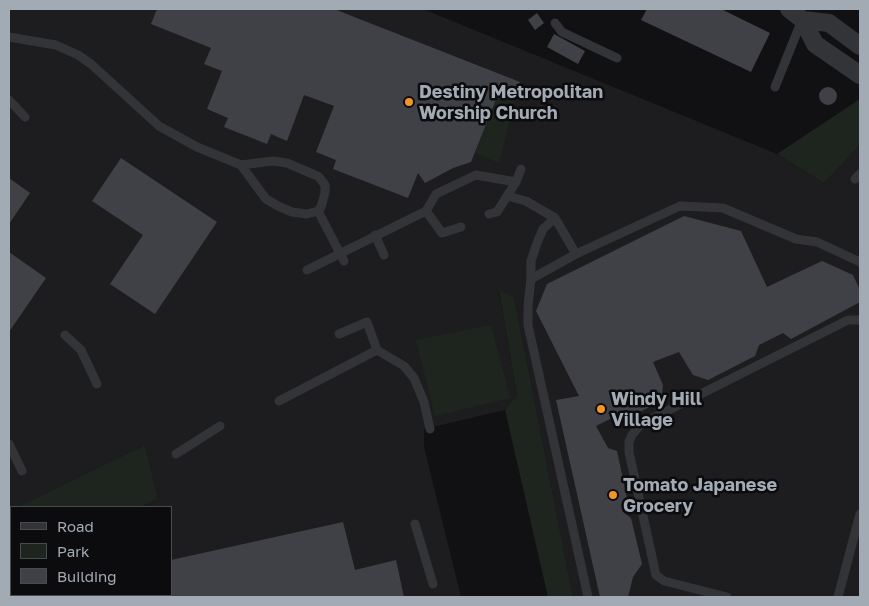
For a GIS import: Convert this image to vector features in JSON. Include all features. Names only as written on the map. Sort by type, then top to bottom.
[{"type":"street","points":[[796,14],[815,44],[855,52]]},
{"type":"street","points":[[796,14],[829,23],[855,52],[860,75]]},
{"type":"lane","points":[[775,87],[796,14]]},
{"type":"lane","points":[[555,23],[562,32],[617,58]]},
{"type":"lane","points":[[9,37],[56,45],[78,55],[91,64],[159,126],[197,147],[242,165],[273,161],[287,163],[319,177],[325,185],[321,207],[313,213],[300,214],[272,203],[260,191],[242,165]]},
{"type":"lane","points":[[9,100],[25,117]]},
{"type":"lane","points":[[489,214],[497,212],[516,182],[521,169]]},
{"type":"lane","points":[[307,270],[426,211],[436,194],[476,175],[516,182]]},
{"type":"lane","points":[[507,196],[526,201],[555,218],[576,254]]},
{"type":"lane","points":[[531,278],[576,254],[680,206],[723,208],[796,239],[817,242],[860,262]]},
{"type":"lane","points":[[318,211],[344,261]]},
{"type":"lane","points":[[426,211],[442,233],[461,227]]},
{"type":"lane","points":[[555,218],[544,229],[531,261],[528,325],[588,597]]},
{"type":"lane","points":[[375,236],[384,255]]},
{"type":"lane","points":[[728,597],[664,581],[656,575],[629,452],[629,442],[632,435],[641,424],[848,320],[860,320]]},
{"type":"lane","points":[[340,334],[367,322],[377,350],[404,366],[414,378],[424,402],[430,429]]},
{"type":"lane","points":[[65,335],[81,350],[97,384]]},
{"type":"lane","points":[[280,401],[377,350]]},
{"type":"lane","points":[[176,454],[220,426]]},
{"type":"lane","points":[[9,444],[22,471]]},
{"type":"lane","points":[[838,597],[860,514]]},
{"type":"lane","points":[[415,524],[433,584]]},
{"type":"shaded area","points":[[9,9],[423,9],[777,154],[824,183],[860,145],[860,597],[573,597],[514,297],[499,291],[517,395],[505,410],[424,429],[424,447],[461,597],[9,597],[10,570],[10,596],[172,596],[172,506],[142,506],[158,499],[145,445],[19,506],[10,506],[9,511]]},
{"type":"green space","points":[[499,92],[516,97],[499,163],[475,153]]},
{"type":"green space","points":[[860,99],[860,145],[824,183],[777,154]]},
{"type":"green space","points":[[499,290],[514,297],[573,597],[548,597],[505,410],[517,395]]},
{"type":"green space","points":[[491,325],[510,398],[435,416],[416,340]]},
{"type":"green space","points":[[145,445],[158,499],[142,506],[19,506]]},
{"type":"building","name":"Destiny Metropolitan Worship Church","points":[[157,9],[334,9],[520,82],[514,97],[499,92],[471,162],[453,168],[425,183],[418,173],[408,198],[333,169],[336,160],[316,152],[334,106],[304,95],[287,141],[271,134],[267,144],[224,127],[228,118],[207,109],[222,71],[204,64],[211,48],[151,24]]},
{"type":"building","points":[[647,9],[721,9],[770,33],[751,72],[641,20]]},
{"type":"building","points":[[537,13],[544,23],[535,30],[528,20]]},
{"type":"building","points":[[554,34],[585,51],[578,64],[547,47]]},
{"type":"building","points":[[828,87],[834,90],[837,96],[834,102],[828,105],[822,102],[819,96],[822,90]]},
{"type":"building","points":[[121,158],[217,222],[155,314],[110,284],[143,235],[92,201]]},
{"type":"building","points":[[9,178],[30,193],[9,224]]},
{"type":"building","name":"Windy Hill Village","points":[[684,216],[741,231],[767,287],[822,261],[853,275],[860,290],[860,302],[791,339],[783,333],[759,345],[755,356],[708,380],[693,375],[679,352],[653,362],[663,385],[662,396],[657,403],[623,421],[616,416],[596,426],[608,448],[617,451],[627,498],[622,511],[631,518],[642,564],[633,577],[628,597],[600,597],[556,400],[579,396],[536,311],[547,284]]},
{"type":"building","points":[[9,252],[46,278],[9,332]]},
{"type":"building","points":[[343,522],[355,570],[396,560],[404,597],[171,597],[172,560]]},
{"type":"place","name":"Destiny Metropolitan Worship Church","points":[[409,102]]},
{"type":"place","name":"Windy Hill Village","points":[[601,409]]},
{"type":"place","name":"Tomato Japanese Grocery","points":[[613,495]]}]
